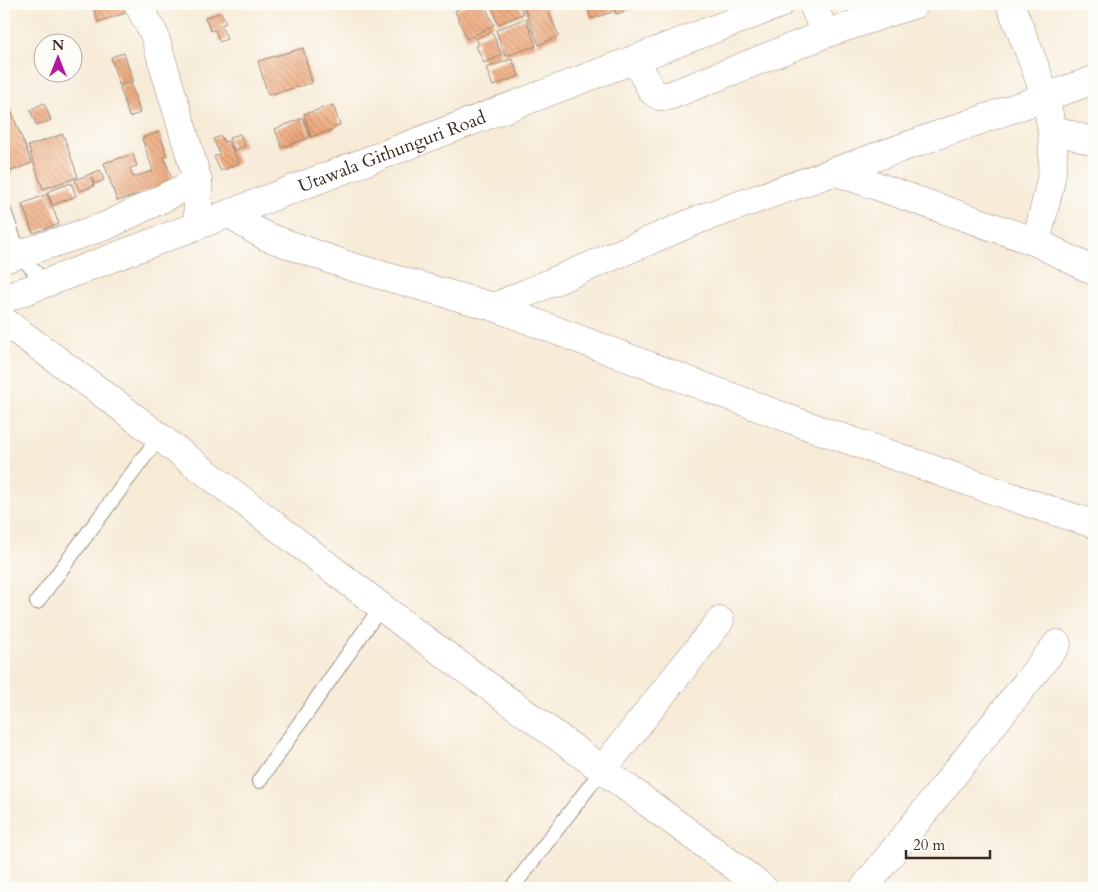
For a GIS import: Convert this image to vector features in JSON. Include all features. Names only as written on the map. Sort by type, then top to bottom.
[{"type":"street","points":[[138,4],[154,34],[198,181],[198,226]]},
{"type":"street","name":"Utawala Githunguri Road","points":[[4,299],[780,4]]},
{"type":"street","points":[[813,4],[825,34]]},
{"type":"street","points":[[635,59],[652,91],[659,96],[669,96],[825,34],[915,4]]},
{"type":"street","points":[[1010,4],[1046,96],[1053,129],[1052,172],[1036,242]]},
{"type":"street","points":[[494,308],[700,220],[1094,80]]},
{"type":"street","points":[[1053,129],[1094,142]]},
{"type":"street","points":[[834,171],[1036,242],[1094,271]]},
{"type":"street","points":[[11,256],[106,226],[198,181]]},
{"type":"street","points":[[231,213],[243,223],[266,236],[350,266],[494,308],[803,424],[1094,524]]},
{"type":"street","points":[[106,226],[115,257]]},
{"type":"street","points":[[4,321],[382,607],[763,888]]},
{"type":"street","points":[[602,770],[720,621]]},
{"type":"street","points":[[864,888],[1057,644]]},
{"type":"lane","points":[[4,212],[11,256],[45,283]]},
{"type":"lane","points":[[37,602],[159,437]]},
{"type":"lane","points":[[258,781],[382,607]]},
{"type":"lane","points":[[512,888],[602,770]]},
{"type":"building","points":[[100,4],[125,4],[128,12],[98,22],[93,6]]},
{"type":"building","points":[[468,4],[484,4],[494,25],[467,39],[455,11]]},
{"type":"building","points":[[491,4],[519,4],[523,14],[498,24]]},
{"type":"building","points":[[545,4],[559,36],[539,45],[523,5]]},
{"type":"building","points":[[586,4],[609,4],[612,12],[591,19]]},
{"type":"building","points":[[612,4],[639,4],[640,6],[616,14]]},
{"type":"building","points":[[221,12],[226,23],[221,25],[227,39],[220,42],[215,30],[211,31],[205,18]]},
{"type":"building","points":[[526,18],[536,46],[505,56],[496,30]]},
{"type":"building","points":[[492,32],[502,55],[484,63],[476,46],[479,45],[476,38]]},
{"type":"building","points":[[303,48],[312,83],[268,95],[258,61]]},
{"type":"building","points":[[124,53],[133,81],[119,85],[111,57]]},
{"type":"building","points":[[512,59],[519,76],[493,86],[486,68]]},
{"type":"building","points":[[131,83],[140,113],[129,117],[120,87]]},
{"type":"building","points":[[6,98],[32,163],[11,171],[4,153],[4,99]]},
{"type":"building","points":[[44,103],[51,120],[37,126],[30,110]]},
{"type":"building","points":[[333,105],[340,125],[334,127],[335,129],[311,137],[304,114]]},
{"type":"building","points":[[303,118],[310,137],[282,148],[275,129]]},
{"type":"building","points":[[159,132],[167,156],[164,157],[173,183],[117,201],[104,163],[133,154],[137,166],[130,168],[133,177],[153,171],[142,138]]},
{"type":"building","points":[[63,134],[78,177],[43,189],[28,146]]},
{"type":"building","points":[[240,134],[245,146],[234,151],[229,138]]},
{"type":"building","points":[[221,136],[224,142],[228,141],[239,163],[221,171],[214,157],[220,154],[213,139]]},
{"type":"building","points":[[4,157],[11,175],[4,178]]},
{"type":"building","points":[[100,170],[104,180],[95,184],[91,177],[94,186],[80,191],[75,180]]},
{"type":"building","points":[[71,183],[76,196],[53,205],[47,192]]},
{"type":"building","points":[[47,194],[59,224],[33,233],[22,204]]}]
